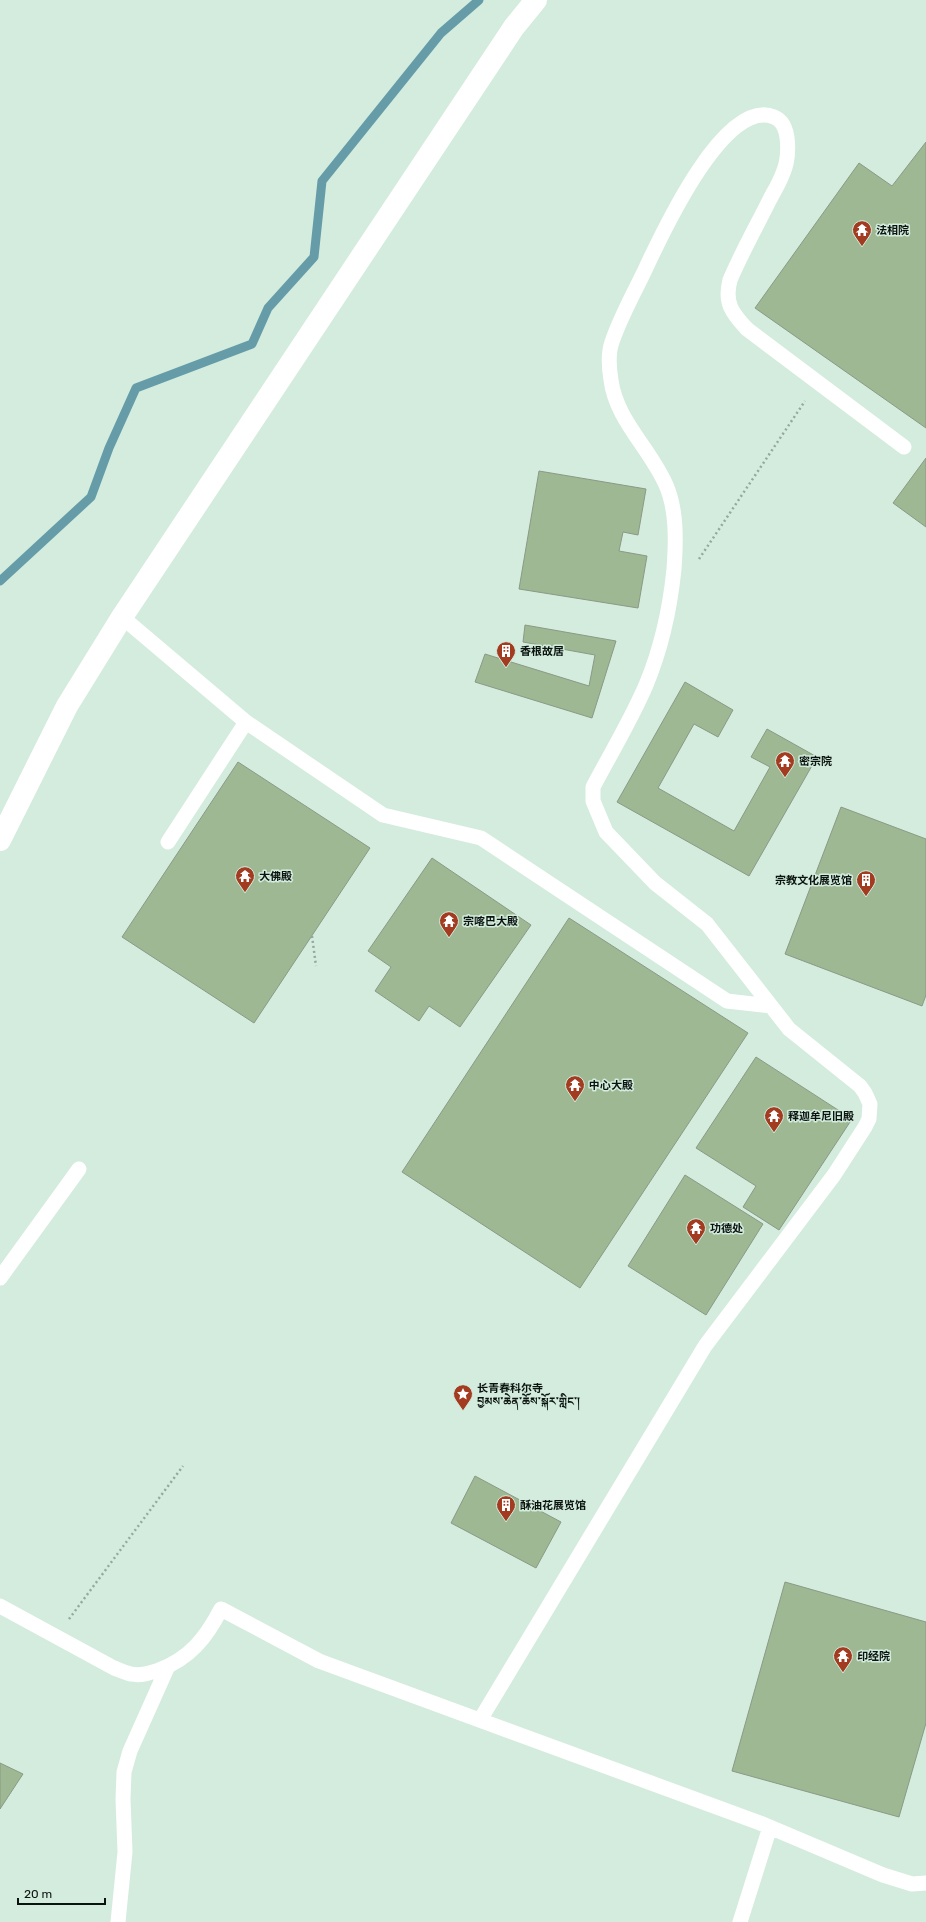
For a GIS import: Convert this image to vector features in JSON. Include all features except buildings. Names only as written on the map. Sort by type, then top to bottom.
[{"type":"street","points":[[0,840],[67,706],[122,618],[514,26],[536,0]]},
{"type":"lane","points":[[480,1720],[705,1346],[834,1175],[869,1118],[870,1104],[865,1092],[860,1086],[797,1036],[771,1006],[707,924],[655,883],[606,832],[594,807],[592,795],[593,787],[645,686],[656,659],[670,602],[674,568],[674,526],[670,498],[660,475],[622,414],[613,393],[609,364],[611,344],[672,214],[701,166],[724,137],[740,124],[766,114],[777,118],[784,126],[788,152],[784,172],[730,280],[727,298],[733,314],[747,328],[904,447]]},
{"type":"lane","points":[[122,618],[246,722],[383,815],[481,838],[727,1001],[771,1006]]},
{"type":"lane","points":[[168,842],[246,722]]},
{"type":"lane","points":[[0,1278],[79,1170]]},
{"type":"lane","points":[[0,1606],[114,1668],[132,1674],[148,1674],[168,1666],[186,1656],[201,1641],[222,1609],[320,1661],[770,1827],[883,1875],[912,1884],[926,1883]]},
{"type":"lane","points":[[118,1922],[125,1852],[123,1799],[124,1772],[130,1751],[168,1666]]},
{"type":"lane","points":[[740,1922],[770,1827]]},
{"type":"path","points":[[696,563],[817,382]]},
{"type":"path","points":[[312,936],[316,966]]},
{"type":"path","points":[[56,1637],[183,1466]]},
{"type":"waterway","points":[[0,581],[91,497],[109,448],[136,388],[252,344],[268,308],[314,257],[322,181],[441,33],[479,0]]},
{"type":"place","name":"法相院","points":[[862,247]]},
{"type":"place","name":"香根故居","points":[[506,668]]},
{"type":"place","name":"密宗院","points":[[785,778]]},
{"type":"place","name":"大佛殿","points":[[245,893]]},
{"type":"place","name":"宗教文化展览馆","points":[[866,897]]},
{"type":"place","name":"宗喀巴大殿","points":[[449,938]]},
{"type":"place","name":"中心大殿","points":[[575,1102]]},
{"type":"place","name":"释迦牟尼旧殿","points":[[774,1133]]},
{"type":"place","name":"功德处","points":[[696,1245]]},
{"type":"place","name":"长青春科尔寺 བྱམས་ཆེན་ཆོས་སྐོར་གླིང་།","points":[[463,1411]]},
{"type":"place","name":"酥油花展览馆","points":[[506,1522]]},
{"type":"place","name":"印经院","points":[[843,1673]]}]
